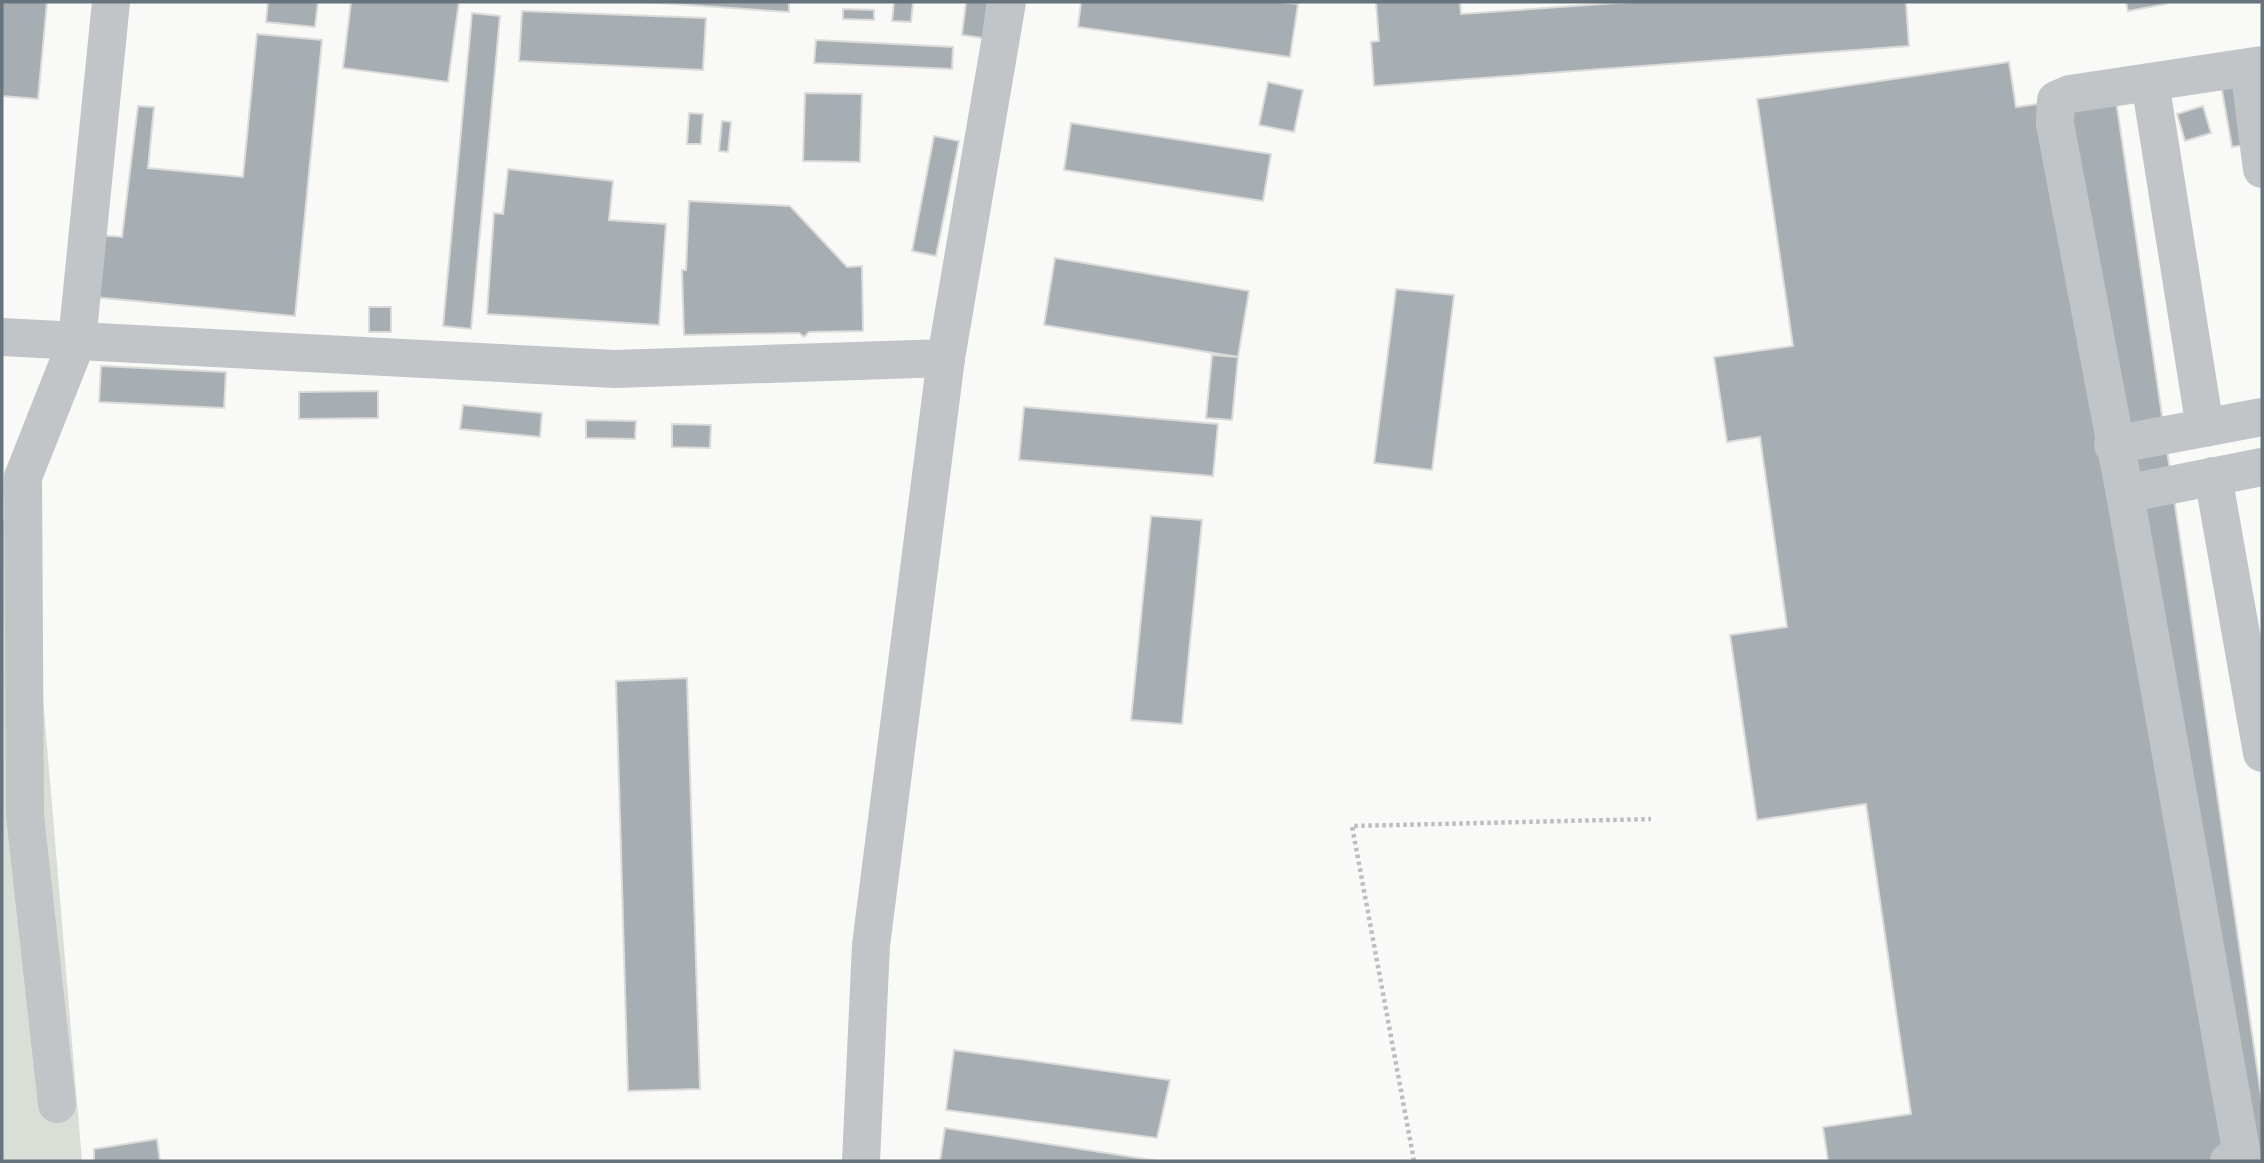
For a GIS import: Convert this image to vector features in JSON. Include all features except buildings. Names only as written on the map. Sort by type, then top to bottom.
[{"type":"street","points":[[57,1104],[25,816],[23,477],[77,341],[111,2]]},
{"type":"street","points":[[861,1161],[871,944],[946,358],[1007,2]]},
{"type":"street","points":[[2244,1156],[2125,494],[2113,445],[2055,124],[2056,100],[2070,94],[2255,66],[2262,169]]},
{"type":"street","points":[[2150,82],[2205,428]]},
{"type":"street","points":[[2,337],[615,369],[946,358]]},
{"type":"street","points":[[2113,445],[2262,417]]},
{"type":"street","points":[[2125,494],[2262,467]]},
{"type":"street","points":[[2213,476],[2262,752]]},
{"type":"path","points":[[1414,1161],[1352,827],[1651,819]]},
{"type":"shaded area","points":[[2,519],[28,520],[82,1161],[2,1161]]}]
